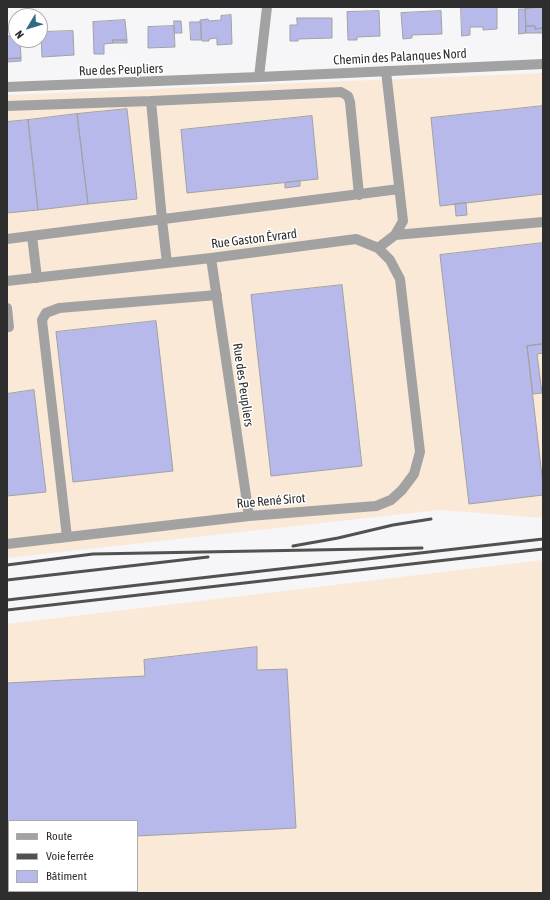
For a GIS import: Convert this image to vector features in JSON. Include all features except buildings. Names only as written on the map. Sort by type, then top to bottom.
[{"type":"street","points":[[259,77],[267,7]]},
{"type":"street","name":"Chemin des Palanques Nord","points":[[259,77],[543,64]]},
{"type":"street","points":[[378,248],[395,235],[402,221],[386,71]]},
{"type":"street","name":"Rue des Peupliers","points":[[7,88],[259,77]]},
{"type":"street","points":[[7,106],[341,92],[348,96],[350,102],[359,194]]},
{"type":"street","points":[[151,101],[167,263]]},
{"type":"street","points":[[7,239],[399,189]]},
{"type":"street","points":[[395,235],[543,222]]},
{"type":"street","points":[[32,236],[37,278]]},
{"type":"street","name":"Rue Gaston Évrard","points":[[7,281],[211,258],[356,239],[378,248],[390,260],[400,279],[410,365]]},
{"type":"street","name":"Rue des Peupliers","points":[[211,258],[249,516]]},
{"type":"street","points":[[67,537],[42,320],[46,313],[59,308],[217,295]]},
{"type":"street","points":[[7,308],[9,327],[7,327]]},
{"type":"street","name":"Rue René Sirot","points":[[7,544],[249,516],[376,506],[391,500],[402,490],[414,474],[420,452],[410,365]]},
{"type":"shaded area","points":[[543,73],[543,518],[439,510],[7,558],[7,95]]},
{"type":"shaded area","points":[[543,560],[543,893],[7,893],[7,624]]},
{"type":"railway","points":[[293,546],[338,538],[393,525],[431,519]]},
{"type":"railway","points":[[7,600],[543,539]]},
{"type":"railway","points":[[7,565],[93,554],[422,548]]},
{"type":"railway","points":[[7,610],[543,549]]},
{"type":"railway","points":[[7,580],[208,557]]}]
